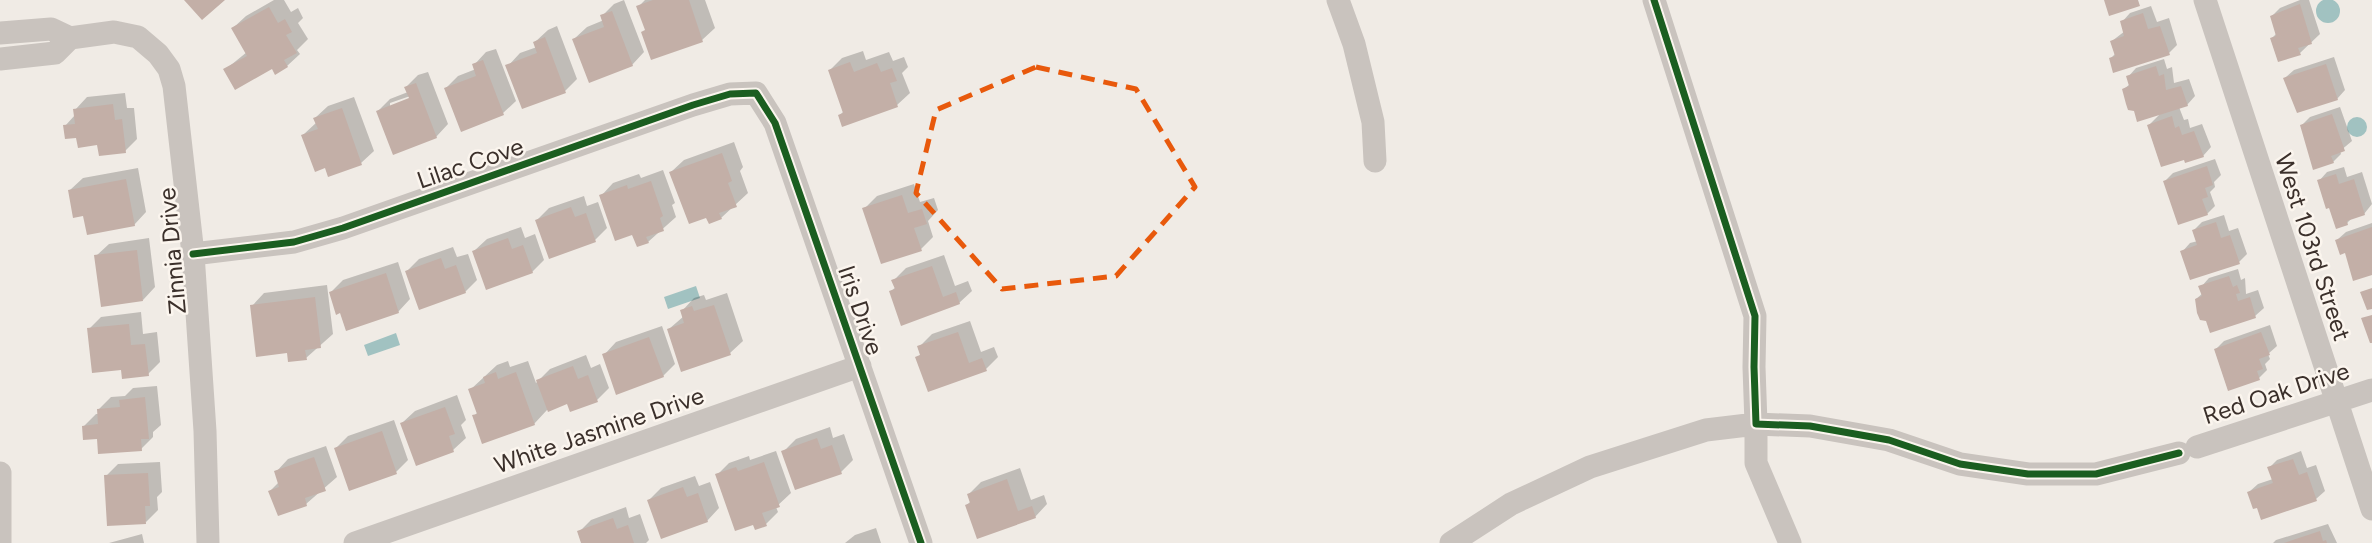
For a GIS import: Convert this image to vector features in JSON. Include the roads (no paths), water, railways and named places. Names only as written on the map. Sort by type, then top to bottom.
[{"type":"street","points":[[1338,0],[1354,44],[1373,122],[1375,161]]},
{"type":"street","points":[[1654,0],[1755,316],[1756,463],[1790,543]]},
{"type":"street","name":"West 103rd Street","points":[[2205,0],[2372,509]]},
{"type":"street","name":"Zinnia Drive","points":[[0,33],[51,29],[70,38],[114,32],[138,37],[158,54],[169,69],[174,86],[193,254],[205,431],[208,543]]},
{"type":"street","name":"Zinnia Drive","points":[[0,59],[55,53],[70,38]]},
{"type":"street","name":"Lilac Cove","points":[[193,254],[295,242],[343,229],[693,105],[730,94],[756,93]]},
{"type":"street","name":"Iris Drive","points":[[756,93],[775,123],[921,543]]},
{"type":"street","name":"White Jasmine Drive","points":[[355,543],[860,366]]},
{"type":"street","name":"Red Oak Drive","points":[[1451,543],[1511,504],[1590,467],[1706,430],[1756,424],[1810,426],[1889,440],[1959,464],[2028,474],[2096,474],[2188,450],[2372,390]]},
{"type":"street","points":[[0,473],[0,543]]},
{"type":"water","points":[[2328,-1],[2336,3],[2340,11],[2336,19],[2328,23],[2320,19],[2316,11],[2320,3]]},
{"type":"water","points":[[2353,117],[2361,117],[2367,127],[2361,137],[2353,137],[2347,131],[2347,123]]},
{"type":"water","points":[[696,286],[700,298],[668,309],[664,297]]},
{"type":"water","points":[[396,333],[400,345],[368,356],[364,345]]}]
